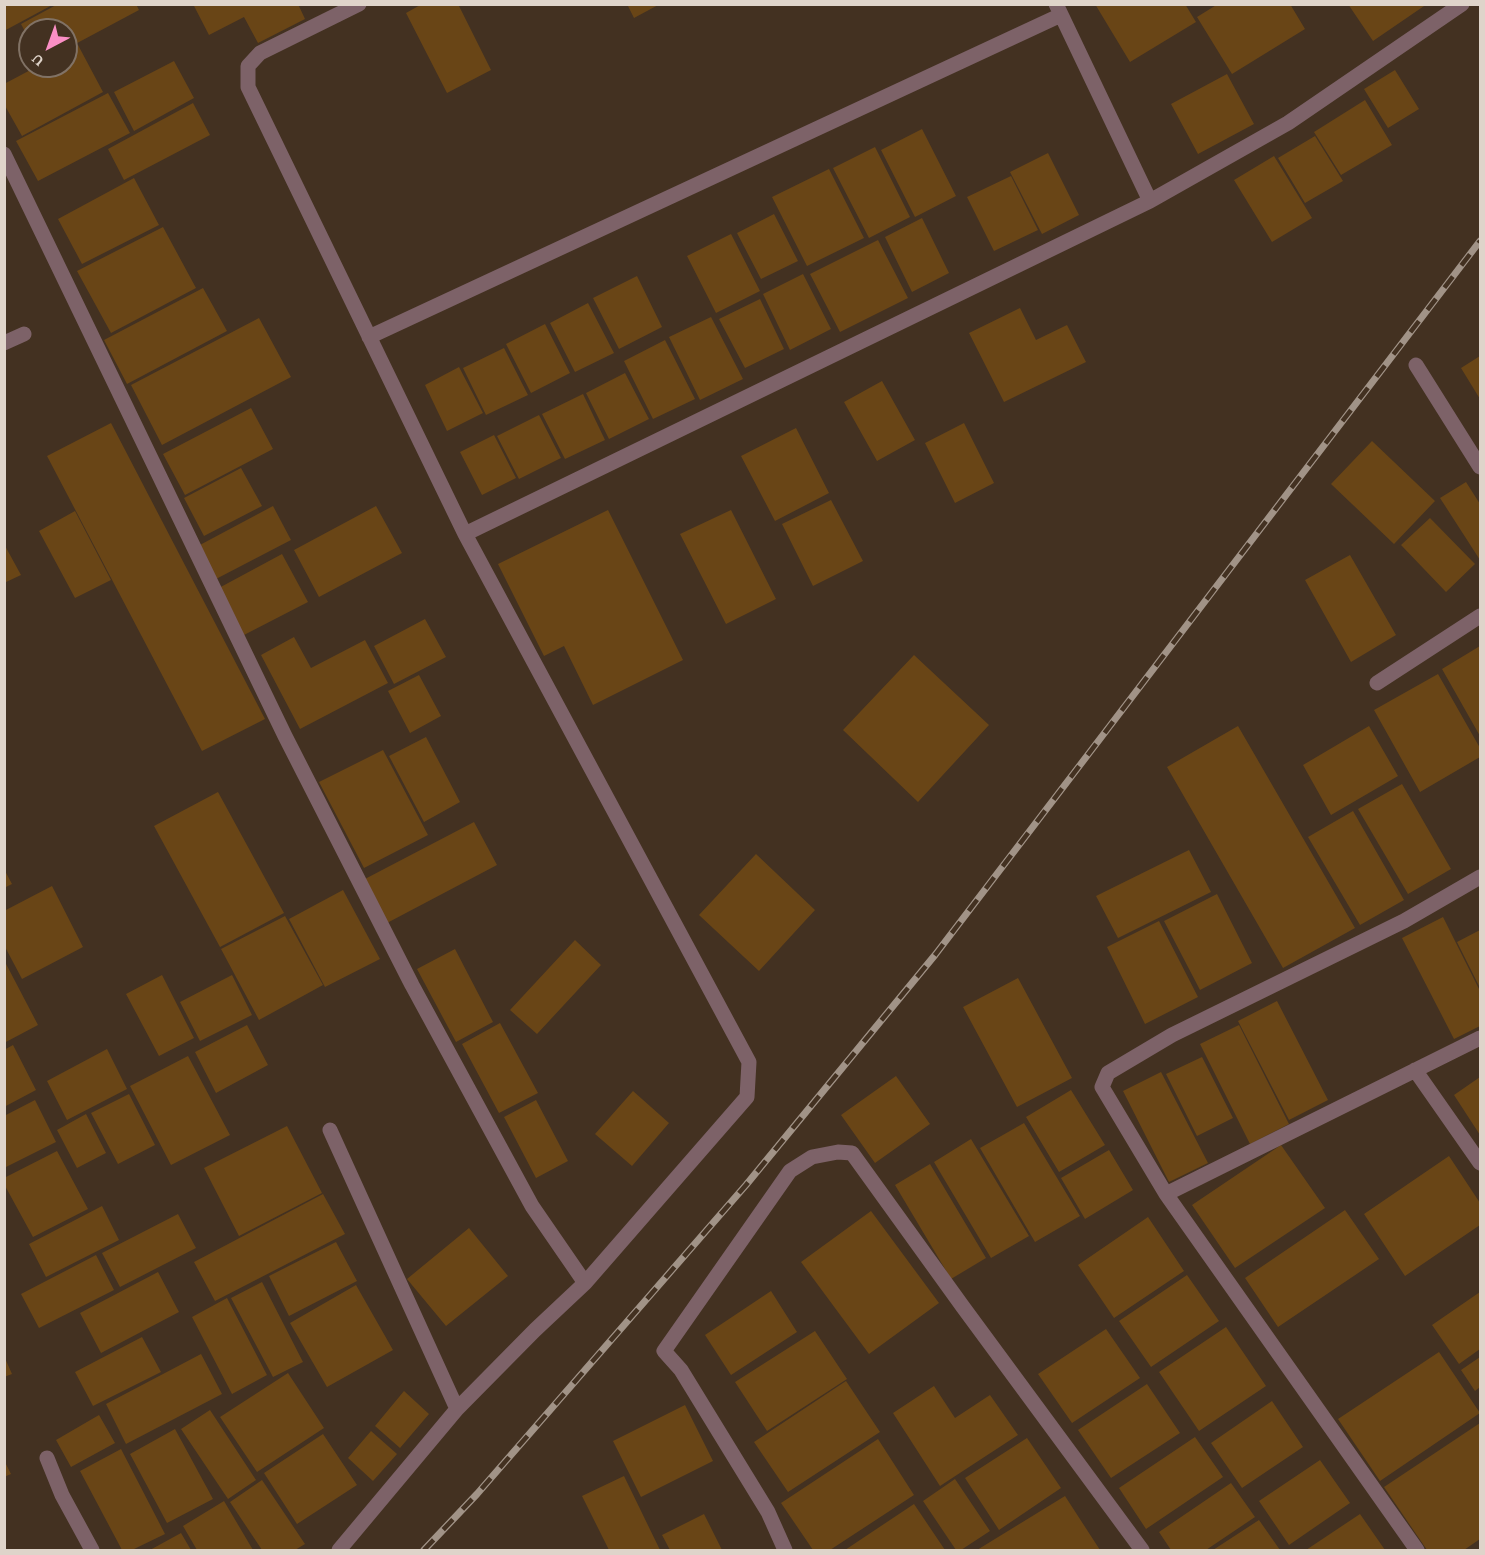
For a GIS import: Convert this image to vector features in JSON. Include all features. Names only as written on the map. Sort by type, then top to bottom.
[{"type":"street","points":[[339,1551],[457,1409],[585,1283],[747,1098],[749,1062],[465,534],[249,87],[248,66],[260,53],[359,4]]},
{"type":"street","points":[[465,534],[1150,201],[1288,123],[1462,4]]},
{"type":"street","points":[[369,338],[1059,10],[1150,201]]},
{"type":"street","points":[[4,154],[285,736],[412,985],[532,1206],[585,1283]]},
{"type":"street","points":[[4,343],[24,334]]},
{"type":"street","points":[[1416,365],[1480,467]]},
{"type":"street","points":[[1377,683],[1480,616]]},
{"type":"street","points":[[1417,1551],[1166,1194],[1102,1087],[1108,1073],[1172,1035],[1404,921],[1480,877]]},
{"type":"street","points":[[1166,1194],[1480,1038]]},
{"type":"street","points":[[1415,1070],[1480,1163]]},
{"type":"street","points":[[330,1130],[457,1409]]},
{"type":"street","points":[[785,1551],[762,1502],[681,1370],[664,1351],[790,1171],[812,1157],[838,1152],[852,1153],[1142,1551]]},
{"type":"street","points":[[47,1458],[62,1495],[92,1551]]},
{"type":"building","points":[[4,4],[54,4],[28,18],[18,18],[18,23],[4,31]]},
{"type":"building","points":[[58,4],[136,4],[139,10],[78,43],[78,18],[32,18]]},
{"type":"building","points":[[193,4],[298,4],[305,19],[258,43],[244,17],[209,35]]},
{"type":"building","points":[[422,4],[458,4],[491,70],[447,93],[406,13]]},
{"type":"building","points":[[627,4],[660,4],[634,18]]},
{"type":"building","points":[[1095,4],[1185,4],[1196,22],[1130,62]]},
{"type":"building","points":[[1218,4],[1290,4],[1305,29],[1232,74],[1197,17]]},
{"type":"building","points":[[1348,4],[1427,4],[1373,41]]},
{"type":"building","points":[[78,45],[103,92],[22,136],[4,104],[4,84],[18,77],[78,78]]},
{"type":"building","points":[[174,61],[194,98],[134,131],[114,92]]},
{"type":"building","points":[[1395,70],[1419,109],[1388,128],[1364,89]]},
{"type":"building","points":[[1227,74],[1254,124],[1198,154],[1171,104]]},
{"type":"building","points":[[108,93],[130,133],[38,181],[16,141]]},
{"type":"building","points":[[1365,100],[1392,145],[1341,175],[1314,132]]},
{"type":"building","points":[[193,103],[210,135],[124,180],[108,149]]},
{"type":"building","points":[[922,129],[956,196],[915,217],[881,150]]},
{"type":"building","points":[[1315,136],[1343,181],[1305,203],[1278,158]]},
{"type":"building","points":[[875,147],[910,217],[869,238],[833,168]]},
{"type":"building","points":[[1048,153],[1079,215],[1042,234],[1010,172]]},
{"type":"building","points":[[1274,156],[1312,218],[1272,242],[1234,180]]},
{"type":"building","points":[[829,169],[864,238],[807,266],[772,197]]},
{"type":"building","points":[[1011,176],[1038,230],[994,251],[967,197]]},
{"type":"building","points":[[134,178],[159,225],[82,264],[58,219]]},
{"type":"building","points":[[774,214],[798,261],[761,279],[737,233]]},
{"type":"building","points":[[922,218],[949,273],[912,292],[885,237]]},
{"type":"building","points":[[163,227],[196,288],[111,333],[77,271]]},
{"type":"building","points":[[731,234],[760,291],[716,313],[687,256]]},
{"type":"building","points":[[878,240],[908,298],[840,332],[810,274]]},
{"type":"building","points":[[803,274],[831,329],[790,350],[763,294]]},
{"type":"building","points":[[637,276],[662,327],[619,349],[593,298]]},
{"type":"building","points":[[203,288],[227,331],[127,384],[104,340]]},
{"type":"building","points":[[760,299],[784,349],[745,368],[719,319]]},
{"type":"building","points":[[588,303],[614,353],[575,372],[550,323]]},
{"type":"building","points":[[1020,308],[1036,340],[1067,325],[1086,362],[1004,402],[969,333]]},
{"type":"building","points":[[711,317],[743,379],[700,400],[669,337]]},
{"type":"building","points":[[259,318],[291,377],[162,445],[131,385]]},
{"type":"building","points":[[545,324],[570,373],[531,393],[506,344]]},
{"type":"building","points":[[665,340],[695,399],[653,419],[624,361]]},
{"type":"building","points":[[504,348],[528,395],[486,415],[463,368]]},
{"type":"building","points":[[1480,356],[1480,399],[1461,368]]},
{"type":"building","points":[[459,367],[483,413],[447,431],[425,385]]},
{"type":"building","points":[[625,373],[649,419],[609,439],[586,393]]},
{"type":"building","points":[[882,381],[915,440],[877,461],[844,402]]},
{"type":"building","points":[[583,394],[605,440],[565,459],[542,414]]},
{"type":"building","points":[[251,408],[273,449],[185,495],[163,454]]},
{"type":"building","points":[[539,415],[561,458],[519,479],[497,436]]},
{"type":"building","points":[[111,423],[265,719],[202,751],[47,456]]},
{"type":"building","points":[[964,423],[994,483],[955,503],[925,443]]},
{"type":"building","points":[[796,428],[829,493],[775,521],[741,456]]},
{"type":"building","points":[[494,435],[516,478],[482,495],[460,452]]},
{"type":"building","points":[[1372,441],[1435,501],[1394,544],[1331,484]]},
{"type":"building","points":[[241,468],[262,506],[204,536],[184,498]]},
{"type":"building","points":[[1466,482],[1480,504],[1480,560],[1440,498]]},
{"type":"building","points":[[831,500],[863,561],[813,586],[782,524]]},
{"type":"building","points":[[273,506],[291,540],[216,579],[198,546]]},
{"type":"building","points":[[376,506],[402,553],[319,597],[294,550]]},
{"type":"building","points":[[608,510],[683,660],[593,705],[564,646],[544,656],[498,564]]},
{"type":"building","points":[[731,510],[776,599],[726,624],[680,534]]},
{"type":"building","points":[[75,511],[111,580],[75,598],[39,531]]},
{"type":"building","points":[[1430,518],[1475,564],[1446,592],[1401,545]]},
{"type":"building","points":[[4,544],[21,575],[4,583]]},
{"type":"building","points":[[282,554],[308,602],[242,636],[217,589]]},
{"type":"building","points":[[1350,555],[1396,635],[1351,662],[1305,580]]},
{"type":"building","points":[[425,619],[446,657],[394,684],[374,646]]},
{"type":"building","points":[[294,637],[311,668],[365,640],[388,683],[300,729],[261,655]]},
{"type":"building","points":[[1480,646],[1480,736],[1442,669]]},
{"type":"building","points":[[914,655],[989,725],[918,802],[843,730]]},
{"type":"building","points":[[1438,674],[1480,748],[1480,757],[1420,792],[1374,710]]},
{"type":"building","points":[[419,675],[441,716],[410,733],[388,691]]},
{"type":"building","points":[[1238,726],[1355,928],[1283,968],[1167,767]]},
{"type":"building","points":[[1369,726],[1398,776],[1331,815],[1303,765]]},
{"type":"building","points":[[426,737],[460,802],[424,822],[389,756]]},
{"type":"building","points":[[383,750],[428,835],[364,868],[319,782]]},
{"type":"building","points":[[1402,784],[1451,869],[1408,894],[1358,809]]},
{"type":"building","points":[[218,792],[284,913],[220,947],[154,826]]},
{"type":"building","points":[[1353,811],[1404,900],[1360,925],[1308,837]]},
{"type":"building","points":[[474,822],[497,865],[387,923],[363,880]]},
{"type":"building","points":[[1189,850],[1211,892],[1118,938],[1096,896]]},
{"type":"building","points":[[756,854],[815,910],[759,971],[699,915]]},
{"type":"building","points":[[4,869],[12,884],[4,888]]},
{"type":"building","points":[[52,886],[83,947],[22,979],[4,945],[4,911]]},
{"type":"building","points":[[343,890],[380,959],[325,987],[289,919]]},
{"type":"building","points":[[1217,894],[1252,963],[1200,990],[1164,921]]},
{"type":"building","points":[[285,916],[323,985],[259,1020],[221,949]]},
{"type":"building","points":[[1443,917],[1480,991],[1480,1026],[1454,1039],[1402,938]]},
{"type":"building","points":[[1159,921],[1198,997],[1145,1024],[1107,947]]},
{"type":"building","points":[[1480,930],[1480,988],[1457,942]]},
{"type":"building","points":[[575,940],[601,965],[537,1034],[510,1010]]},
{"type":"building","points":[[455,949],[493,1022],[456,1042],[417,969]]},
{"type":"building","points":[[4,960],[38,1025],[4,1043]]},
{"type":"building","points":[[162,975],[194,1038],[159,1056],[126,994]]},
{"type":"building","points":[[232,975],[252,1015],[200,1041],[180,1002]]},
{"type":"building","points":[[1018,978],[1072,1078],[1017,1107],[963,1007]]},
{"type":"building","points":[[1277,1001],[1328,1100],[1289,1120],[1238,1021]]},
{"type":"building","points":[[500,1023],[538,1093],[499,1113],[462,1044]]},
{"type":"building","points":[[247,1025],[268,1065],[216,1093],[195,1052]]},
{"type":"building","points":[[1239,1025],[1289,1124],[1250,1144],[1200,1044]]},
{"type":"building","points":[[13,1045],[36,1090],[4,1107],[4,1050]]},
{"type":"building","points":[[107,1049],[127,1089],[67,1120],[47,1081]]},
{"type":"building","points":[[188,1056],[230,1135],[171,1165],[130,1086]]},
{"type":"building","points":[[1202,1057],[1233,1118],[1197,1136],[1166,1074]]},
{"type":"building","points":[[1161,1072],[1208,1163],[1169,1182],[1123,1091]]},
{"type":"building","points":[[896,1076],[930,1124],[875,1163],[841,1115]]},
{"type":"building","points":[[1480,1077],[1480,1135],[1454,1095]]},
{"type":"building","points":[[1071,1090],[1105,1145],[1059,1172],[1026,1117]]},
{"type":"building","points":[[633,1091],[669,1123],[632,1166],[595,1134]]},
{"type":"building","points":[[129,1094],[155,1145],[118,1164],[91,1113]]},
{"type":"building","points":[[35,1100],[56,1142],[4,1168],[4,1116]]},
{"type":"building","points":[[536,1100],[568,1161],[536,1178],[504,1117]]},
{"type":"building","points":[[86,1114],[106,1153],[77,1168],[57,1130]]},
{"type":"building","points":[[1024,1123],[1080,1216],[1035,1242],[980,1148]]},
{"type":"building","points":[[287,1126],[322,1193],[239,1236],[204,1168]]},
{"type":"building","points":[[971,1139],[1029,1236],[991,1258],[934,1162]]},
{"type":"building","points":[[1281,1145],[1325,1208],[1235,1268],[1192,1205]]},
{"type":"building","points":[[1109,1150],[1133,1190],[1085,1219],[1061,1178]]},
{"type":"building","points":[[57,1151],[88,1209],[33,1237],[4,1184],[4,1178]]},
{"type":"building","points":[[1449,1156],[1480,1203],[1480,1225],[1405,1276],[1364,1214]]},
{"type":"building","points":[[930,1164],[986,1258],[951,1279],[895,1185]]},
{"type":"building","points":[[323,1194],[345,1234],[215,1301],[194,1262]]},
{"type":"building","points":[[102,1206],[119,1240],[46,1277],[29,1244]]},
{"type":"building","points":[[1345,1210],[1379,1259],[1278,1327],[1245,1278]]},
{"type":"building","points":[[871,1211],[939,1303],[869,1354],[801,1262]]},
{"type":"building","points":[[178,1214],[196,1248],[120,1287],[102,1253]]},
{"type":"building","points":[[1148,1217],[1184,1271],[1114,1318],[1078,1265]]},
{"type":"building","points":[[469,1228],[508,1276],[446,1326],[407,1279]]},
{"type":"building","points":[[336,1242],[357,1281],[289,1316],[269,1276]]},
{"type":"building","points":[[96,1255],[114,1290],[39,1328],[21,1294]]},
{"type":"building","points":[[158,1272],[179,1312],[101,1353],[80,1313]]},
{"type":"building","points":[[1187,1275],[1219,1321],[1151,1367],[1119,1321]]},
{"type":"building","points":[[262,1282],[303,1362],[273,1377],[231,1298]]},
{"type":"building","points":[[356,1285],[393,1350],[327,1387],[290,1323]]},
{"type":"building","points":[[771,1291],[797,1332],[731,1375],[705,1335]]},
{"type":"building","points":[[1480,1292],[1480,1349],[1459,1364],[1432,1325]]},
{"type":"building","points":[[227,1298],[267,1375],[232,1394],[192,1317]]},
{"type":"building","points":[[1226,1327],[1266,1386],[1199,1431],[1159,1372]]},
{"type":"building","points":[[1106,1329],[1140,1378],[1072,1423],[1038,1374]]},
{"type":"building","points":[[815,1331],[847,1379],[767,1431],[735,1382]]},
{"type":"building","points":[[142,1337],[161,1372],[93,1406],[75,1372]]},
{"type":"building","points":[[1439,1352],[1480,1413],[1380,1481],[1338,1419]]},
{"type":"building","points":[[201,1354],[222,1394],[126,1444],[106,1404]]},
{"type":"building","points":[[4,1356],[12,1374],[4,1377]]},
{"type":"building","points":[[1480,1357],[1480,1387],[1475,1391],[1461,1370]]},
{"type":"building","points":[[288,1373],[324,1428],[257,1472],[220,1417]]},
{"type":"building","points":[[846,1381],[880,1432],[788,1492],[754,1442]]},
{"type":"building","points":[[1147,1384],[1180,1433],[1111,1478],[1078,1430]]},
{"type":"building","points":[[934,1386],[955,1418],[990,1395],[1018,1435],[940,1486],[893,1413]]},
{"type":"building","points":[[404,1391],[429,1414],[400,1448],[375,1426]]},
{"type":"building","points":[[1272,1401],[1303,1447],[1242,1488],[1211,1443]]},
{"type":"building","points":[[685,1405],[713,1461],[641,1497],[613,1441]]},
{"type":"building","points":[[210,1410],[256,1480],[228,1499],[181,1429]]},
{"type":"building","points":[[99,1415],[115,1443],[71,1467],[56,1440]]},
{"type":"building","points":[[1480,1423],[1480,1539],[1464,1550],[1427,1550],[1384,1487]]},
{"type":"building","points":[[175,1429],[213,1499],[167,1523],[130,1454]]},
{"type":"building","points":[[371,1431],[397,1454],[373,1481],[348,1458]]},
{"type":"building","points":[[323,1434],[357,1485],[297,1524],[264,1473]]},
{"type":"building","points":[[1195,1437],[1223,1477],[1146,1529],[1119,1488]]},
{"type":"building","points":[[1027,1438],[1061,1488],[999,1530],[965,1478]]},
{"type":"building","points":[[878,1439],[914,1495],[830,1550],[813,1550],[781,1503]]},
{"type":"building","points":[[121,1449],[165,1534],[132,1550],[122,1550],[80,1471]]},
{"type":"building","points":[[4,1460],[11,1474],[4,1477]]},
{"type":"building","points":[[1320,1460],[1350,1503],[1289,1545],[1259,1501]]},
{"type":"building","points":[[624,1476],[660,1550],[609,1550],[582,1496]]},
{"type":"building","points":[[955,1479],[990,1531],[961,1550],[956,1550],[923,1501]]},
{"type":"building","points":[[262,1480],[305,1544],[295,1550],[262,1550],[230,1502]]},
{"type":"building","points":[[1231,1483],[1255,1517],[1206,1550],[1171,1550],[1159,1532]]},
{"type":"building","points":[[1065,1496],[1100,1550],[977,1550]]},
{"type":"building","points":[[224,1501],[253,1550],[197,1550],[183,1526]]},
{"type":"building","points":[[914,1504],[945,1550],[845,1550]]},
{"type":"building","points":[[704,1514],[722,1550],[670,1550],[662,1535]]},
{"type":"building","points":[[1360,1514],[1385,1550],[1306,1550]]},
{"type":"building","points":[[1259,1520],[1280,1550],[1213,1550]]},
{"type":"building","points":[[181,1533],[191,1550],[150,1550]]},
{"type":"railway","points":[[424,1550],[477,1494],[746,1185],[935,955],[1480,241]]}]
